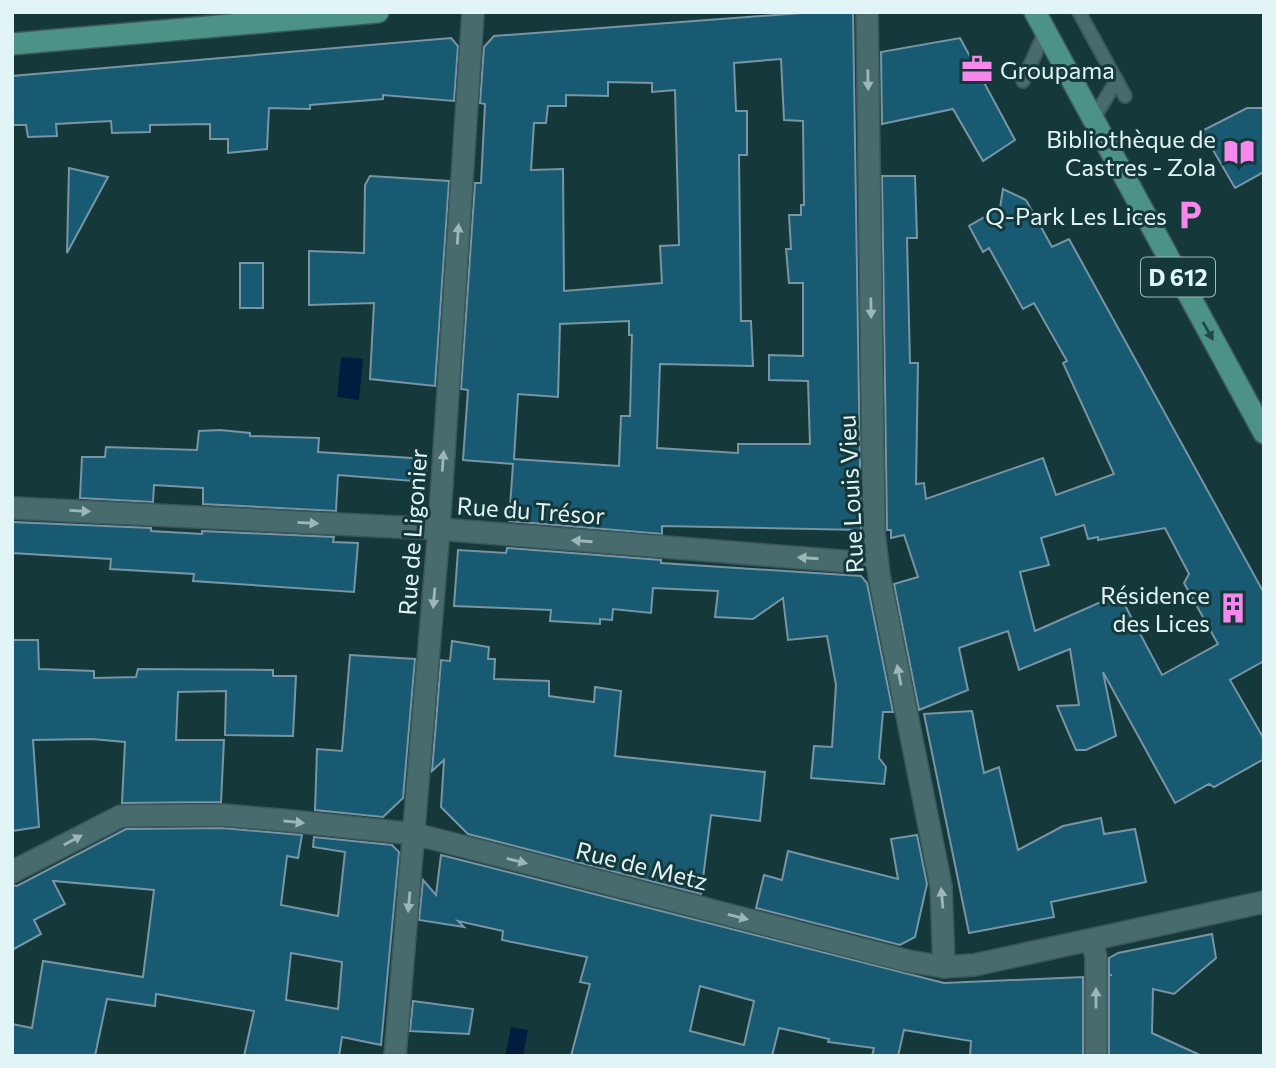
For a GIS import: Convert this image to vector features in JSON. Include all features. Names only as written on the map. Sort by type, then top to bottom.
[{"type":"main road","points":[[12,44],[378,12]]},
{"type":"main road","name":"D 612","points":[[1035,12],[1092,121],[1263,429]]},
{"type":"street","name":"Rue de Ligonier","points":[[395,1056],[439,530],[473,12]]},
{"type":"street","name":"Rue Louis Vieu","points":[[867,12],[876,559],[941,886],[944,967]]},
{"type":"street","name":"Rue du Trésor","points":[[12,508],[439,530],[853,562],[876,559]]},
{"type":"street","name":"Rue de Metz","points":[[12,872],[107,822],[134,814],[222,815],[415,834],[908,961],[944,967],[974,965],[1264,902]]},
{"type":"street","points":[[1092,940],[1096,958],[1096,1056]]},
{"type":"lane","points":[[1079,12],[1125,96]]},
{"type":"lane","points":[[1023,81],[1045,32]]},
{"type":"lane","points":[[1092,121],[1117,80]]},
{"type":"water","points":[[341,357],[363,359],[359,400],[337,397]]},
{"type":"water","points":[[511,1027],[528,1030],[523,1056],[505,1056]]},
{"type":"building","points":[[815,12],[853,12],[861,530],[662,526],[662,534],[509,521],[513,464],[463,460],[468,390],[461,389],[475,183],[481,183],[485,104],[480,103],[484,47],[494,36]],"holes":[[[781,59],[784,120],[803,121],[804,205],[801,205],[801,215],[789,215],[791,249],[786,249],[789,283],[803,283],[803,356],[769,355],[769,380],[808,381],[810,444],[738,444],[738,453],[657,448],[660,364],[753,366],[751,321],[741,321],[739,155],[747,155],[747,111],[736,111],[734,63]],[[608,82],[652,83],[652,92],[675,90],[679,245],[660,246],[662,283],[564,291],[563,169],[531,170],[534,123],[546,123],[548,106],[566,106],[566,95],[608,96]],[[629,321],[629,335],[632,335],[630,416],[621,416],[619,466],[514,459],[518,394],[558,397],[560,324]]]},
{"type":"building","points":[[451,38],[458,46],[454,101],[383,95],[383,99],[310,105],[310,109],[269,108],[267,149],[228,153],[228,139],[210,139],[210,124],[150,125],[150,132],[112,133],[111,121],[56,124],[57,136],[28,137],[26,125],[12,125],[12,76]]},
{"type":"building","points":[[960,38],[1015,140],[983,161],[953,109],[882,124],[881,52]]},
{"type":"building","name":"Bibliothèque de Castres - Zola","points":[[1247,108],[1264,108],[1264,172],[1235,188],[1202,131]]},
{"type":"building","points":[[69,168],[108,177],[67,253]]},
{"type":"building","points":[[370,176],[449,181],[435,386],[370,379],[374,303],[309,305],[309,251],[364,253],[365,185]]},
{"type":"building","points":[[882,176],[915,176],[917,238],[907,238],[910,363],[918,363],[916,484],[924,483],[926,499],[1043,458],[1056,495],[1114,474],[1063,363],[1067,361],[1034,303],[1023,309],[989,248],[983,252],[969,226],[1000,208],[1003,189],[1026,200],[1052,247],[1069,239],[1264,593],[1264,661],[1230,680],[1264,739],[1264,759],[1214,787],[1209,784],[1175,803],[1103,672],[1116,736],[1086,750],[1076,750],[1057,706],[1079,705],[1070,649],[1019,670],[1008,631],[959,648],[968,690],[919,710],[894,584],[918,577],[904,535],[891,538],[891,530],[887,530]],"holes":[[[1084,525],[1088,539],[1098,537],[1098,540],[1165,528],[1189,574],[1184,583],[1218,644],[1162,675],[1119,594],[1035,631],[1020,572],[1049,565],[1041,538]]]},
{"type":"building","points":[[240,263],[263,263],[263,308],[240,308]]},
{"type":"building","points":[[199,431],[250,433],[250,436],[319,438],[318,452],[427,459],[426,482],[338,475],[336,511],[203,504],[203,488],[154,485],[153,502],[80,498],[82,457],[105,457],[106,447],[197,450]]},
{"type":"building","points":[[12,522],[151,528],[151,531],[202,534],[202,531],[334,537],[333,542],[358,543],[354,592],[193,581],[194,574],[110,569],[111,559],[12,553]]},
{"type":"building","points":[[507,548],[661,560],[661,563],[861,576],[867,583],[893,712],[883,712],[879,758],[886,767],[884,784],[811,778],[814,746],[832,747],[836,685],[827,636],[788,640],[783,598],[753,619],[715,617],[718,591],[653,588],[651,613],[613,609],[612,620],[600,619],[600,624],[550,621],[551,610],[454,606],[458,550],[506,553]]},
{"type":"building","points":[[12,640],[38,640],[39,669],[94,671],[94,678],[136,677],[138,669],[273,670],[273,676],[296,676],[293,736],[225,735],[226,691],[178,692],[176,740],[224,740],[221,802],[122,803],[125,742],[92,739],[33,740],[39,827],[12,831]]},
{"type":"building","points":[[452,641],[489,647],[488,659],[495,659],[494,679],[549,681],[549,696],[594,702],[595,687],[621,691],[615,756],[765,772],[760,821],[711,815],[701,894],[468,834],[441,807],[444,760],[432,771],[441,660],[450,661]]},
{"type":"building","points":[[350,655],[415,659],[403,798],[383,817],[315,810],[317,749],[342,751]]},
{"type":"building","points":[[972,711],[984,773],[999,767],[1018,850],[1063,826],[1101,818],[1104,834],[1135,829],[1146,882],[1051,902],[1054,917],[969,933],[924,714]]},
{"type":"building","points":[[222,828],[302,835],[298,858],[287,856],[281,905],[338,916],[345,852],[313,847],[314,837],[392,845],[399,852],[381,1045],[342,1037],[339,1056],[244,1056],[254,1011],[156,994],[155,1006],[107,999],[95,1056],[12,1056],[12,1024],[32,1028],[43,961],[143,977],[154,890],[53,881],[65,904],[34,920],[41,934],[12,950],[12,885],[17,886],[126,829]],"holes":[[[291,953],[342,962],[338,1009],[286,1000]]]},
{"type":"building","points":[[917,835],[927,884],[915,937],[900,945],[756,908],[764,875],[782,880],[788,851],[898,879],[891,839]]},
{"type":"building","points":[[441,855],[944,983],[1083,977],[1083,1056],[970,1056],[971,1041],[904,1030],[898,1056],[872,1056],[874,1048],[828,1042],[829,1039],[779,1028],[772,1056],[571,1056],[590,984],[580,982],[587,957],[502,940],[503,931],[458,921],[464,927],[419,920],[423,880],[436,895]],"holes":[[[700,986],[754,1001],[744,1045],[690,1031]]]},
{"type":"building","points":[[1212,934],[1216,958],[1174,994],[1153,989],[1152,1033],[1202,1056],[1109,1056],[1109,958],[1118,953]]},
{"type":"building","points":[[413,1001],[473,1009],[469,1034],[410,1031]]},
{"type":"place","name":"Groupama","points":[[977,69]]},
{"type":"place","name":"Bibliothèque de Castres - Zola","points":[[1239,152]]},
{"type":"place","name":"Q-Park Les Lices","points":[[1190,215]]},
{"type":"place","name":"Résidence des Lices","points":[[1233,608]]}]
